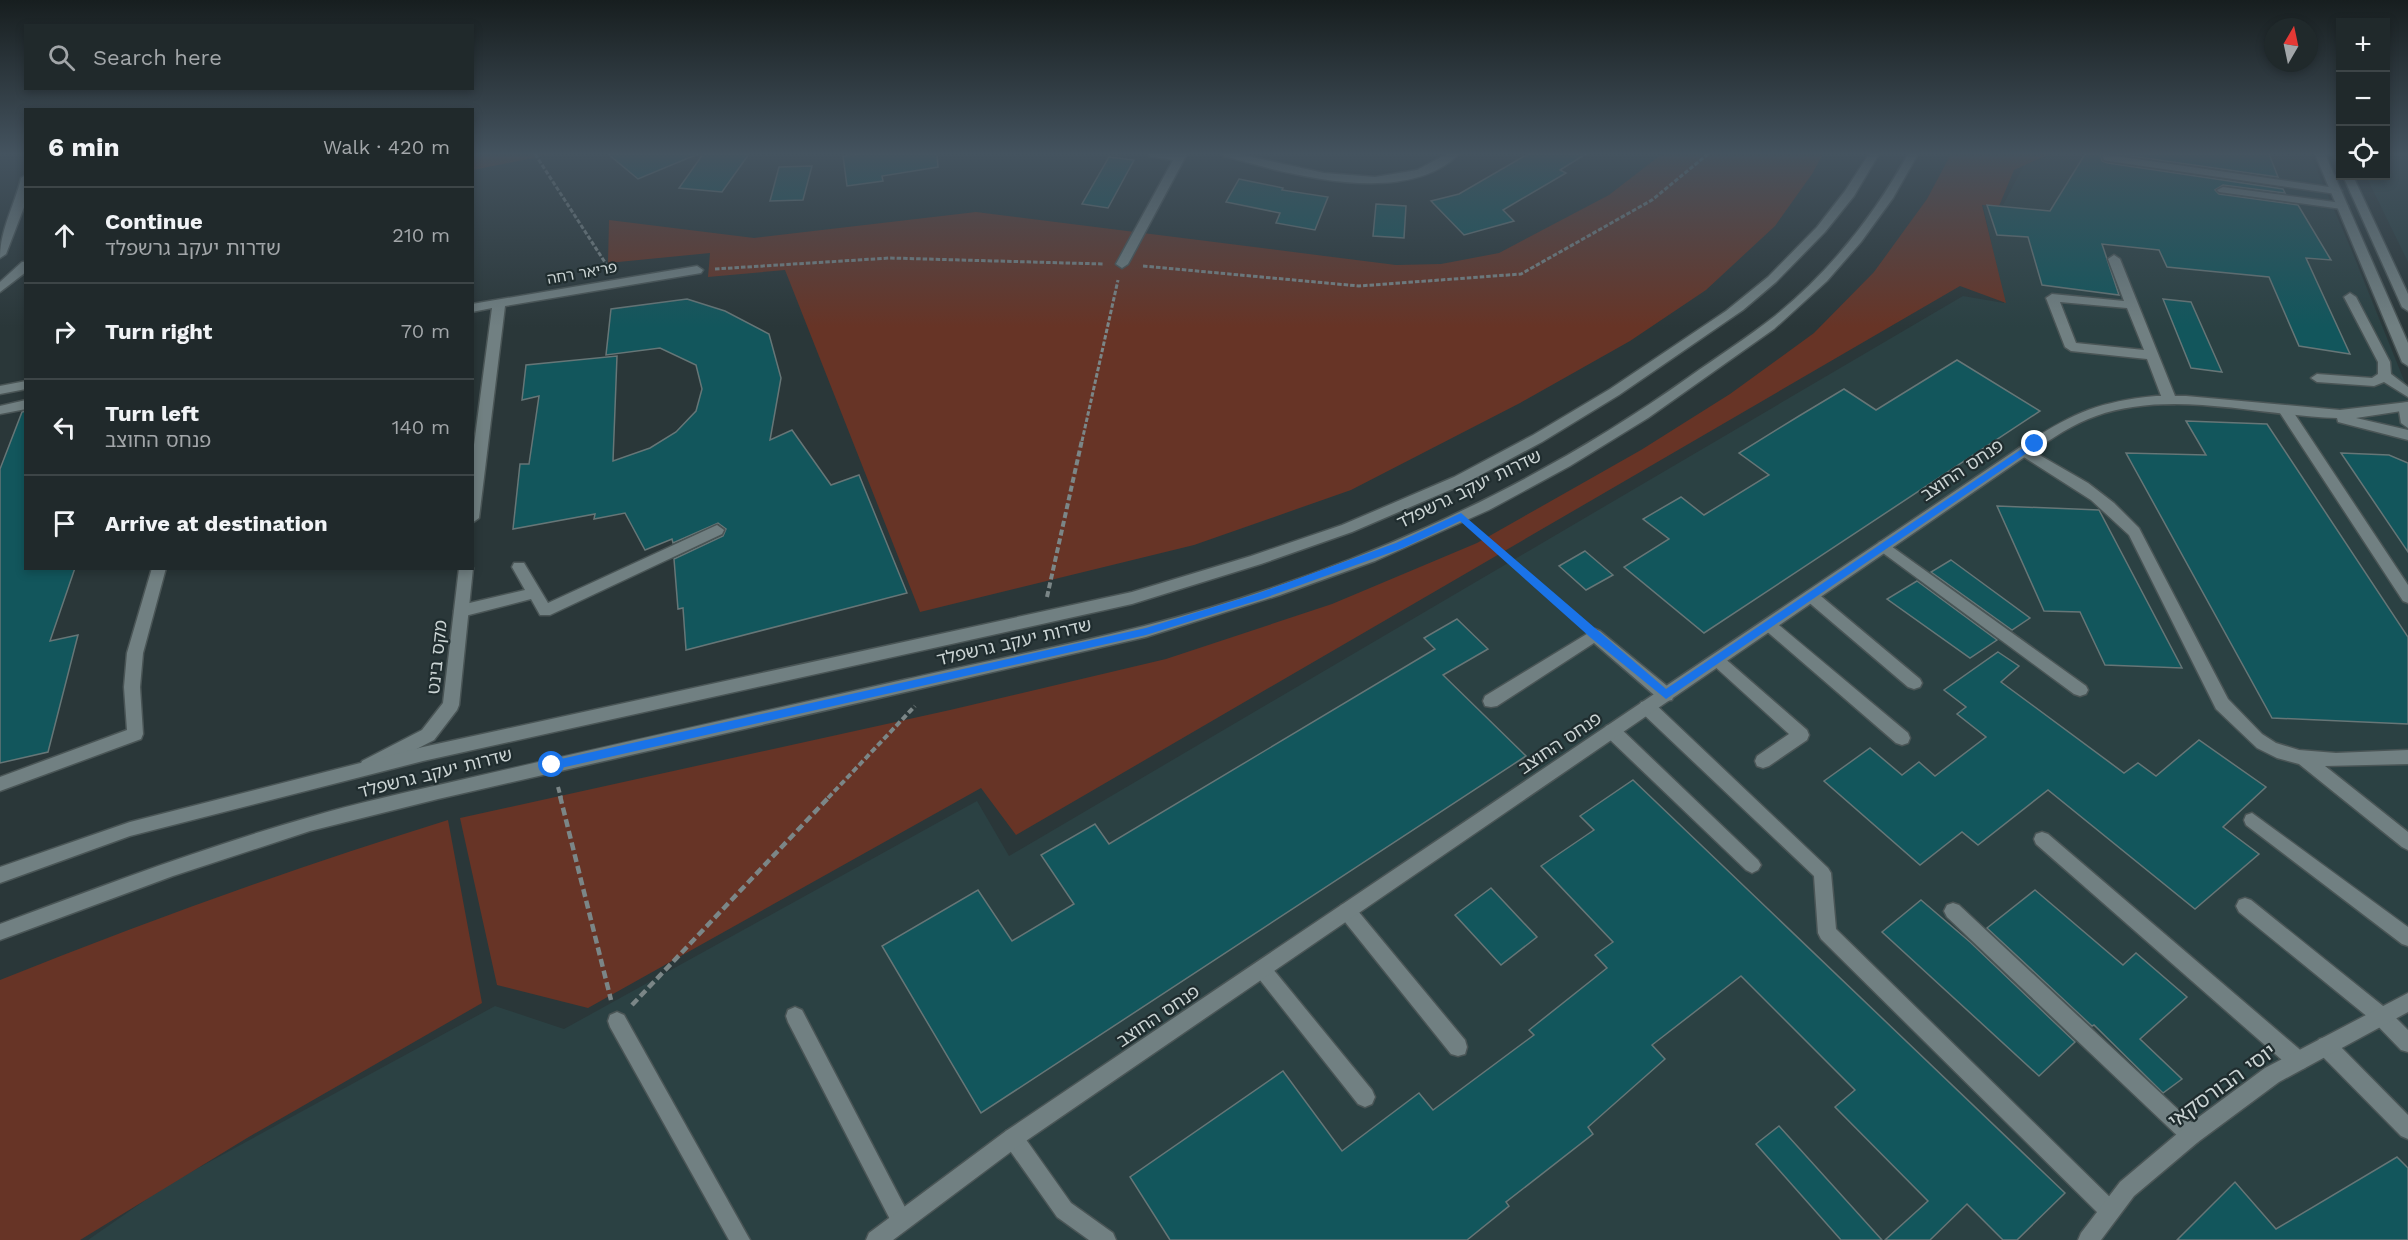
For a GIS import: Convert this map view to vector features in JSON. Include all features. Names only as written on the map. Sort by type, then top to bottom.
[{"type":"main road","points":[[0,254],[16,212]]},
{"type":"main road","points":[[1122,264],[1150,212]]},
{"type":"main road","name":"שדרות יעקב גרשפלד","points":[[0,875],[130,829],[446,749],[1132,598],[1240,566],[1376,517],[1478,471],[1562,425],[1638,379],[1753,296],[1805,247],[1835,212]]},
{"type":"main road","name":"שדרות יעקב גרשפלד","points":[[0,932],[173,868],[310,824],[552,765],[1146,631],[1259,597],[1400,545],[1506,496],[1593,448],[1670,399],[1786,313],[1839,260],[1878,212]]},
{"type":"main road","points":[[2345,212],[2408,362]]},
{"type":"main road","points":[[2364,212],[2408,308]]},
{"type":"main road","points":[[2114,259],[2170,401]]},
{"type":"main road","points":[[0,288],[24,267]]},
{"type":"main road","name":"פריאר רחה","points":[[474,308],[697,270]]},
{"type":"main road","points":[[2132,305],[2052,297],[2071,347],[2152,355]]},
{"type":"main road","points":[[2350,297],[2384,362],[2385,376],[2408,393]]},
{"type":"main road","points":[[474,502],[499,303]]},
{"type":"main road","points":[[2318,378],[2374,382],[2385,376]]},
{"type":"main road","points":[[0,390],[24,385]]},
{"type":"main road","name":"פנחס החוצב","points":[[876,1240],[1013,1138],[2024,451],[2072,421],[2094,411],[2125,404],[2170,401],[2339,414],[2378,412],[2408,406]]},
{"type":"main road","points":[[0,410],[24,404]]},
{"type":"main road","points":[[2408,406],[2406,411],[2408,423]]},
{"type":"main road","points":[[2285,410],[2408,597]]},
{"type":"main road","name":"פנחס החוצב","points":[[2310,412],[2408,435]]},
{"type":"main road","points":[[2024,451],[2094,493],[2115,510],[2134,532],[2222,704],[2243,726],[2272,749],[2303,759],[2408,757]]},
{"type":"main road","points":[[519,567],[544,611],[717,530]]},
{"type":"main road","points":[[1884,546],[2080,690]]},
{"type":"main road","points":[[0,784],[135,734],[132,687],[135,653],[158,570]]},
{"type":"main road","name":"מקס בינט","points":[[358,771],[428,735],[451,705],[466,570]]},
{"type":"main road","points":[[461,611],[534,593]]},
{"type":"main road","points":[[1811,596],[1914,683]]},
{"type":"main road","points":[[1769,625],[1902,738]]},
{"type":"main road","points":[[1491,701],[1594,635],[1666,695]]},
{"type":"main road","points":[[1717,660],[1801,735],[1762,761]]},
{"type":"main road","points":[[1647,707],[1822,873],[1827,933],[2110,1211]]},
{"type":"main road","points":[[1612,731],[1752,866]]},
{"type":"main road","points":[[2303,759],[2408,842]]},
{"type":"main road","points":[[2252,820],[2408,938]]},
{"type":"main road","points":[[2042,839],[2298,1061]]},
{"type":"main road","points":[[2244,906],[2381,1016],[2408,1043]]},
{"type":"main road","points":[[1347,911],[1458,1047]]},
{"type":"main road","points":[[1953,911],[2191,1135]]},
{"type":"main road","points":[[1262,969],[1365,1097]]},
{"type":"main road","name":"יוסי הבורסקאי","points":[[2097,1236],[2110,1211],[2127,1189],[2191,1135],[2272,1075],[2408,1002]]},
{"type":"main road","points":[[795,1016],[902,1220]]},
{"type":"main road","points":[[616,1021],[740,1240]]},
{"type":"main road","points":[[2326,1046],[2408,1129]]},
{"type":"main road","points":[[1013,1138],[1064,1210],[1106,1240]]},
{"type":"path","points":[[572,212],[618,283]]},
{"type":"path","points":[[697,270],[890,258],[1122,264],[1359,286],[1521,274],[1631,212]]},
{"type":"path","points":[[1042,619],[1122,264]]},
{"type":"path","points":[[1461,517],[1594,635]]},
{"type":"path","points":[[616,1021],[941,679]]},
{"type":"path","points":[[552,765],[616,1021]]},
{"type":"shaded area","points":[[976,212],[1396,265],[1441,264],[1499,253],[1577,212],[1785,212],[1775,226],[1706,290],[1630,341],[1520,403],[1351,490],[1194,545],[920,612],[785,270],[708,277],[710,253],[608,263],[609,220],[754,238]]},
{"type":"shaded area","points":[[1918,212],[1984,212],[2006,303],[1960,286],[1016,835],[981,788],[588,1008],[497,985],[460,818],[950,710],[1166,659],[1332,604],[1477,543],[1641,450],[1730,394],[1814,333],[1874,272]]},
{"type":"shaded area","points":[[1984,212],[2335,212],[2351,249],[2408,390],[2408,1240],[88,1240],[167,1185],[495,1006],[564,1029],[977,801],[1009,856],[1963,296],[2004,303]]},
{"type":"shaded area","points":[[2384,212],[2408,212],[2408,262]]},
{"type":"shaded area","points":[[448,820],[482,1003],[247,1138],[80,1240],[0,1240],[0,980],[222,896]]},
{"type":"building","points":[[1274,212],[1322,212],[1315,230],[1276,223],[1280,213]]},
{"type":"building","points":[[1375,212],[1406,212],[1404,238],[1373,236]]},
{"type":"building","points":[[1442,212],[1505,212],[1514,221],[1464,235]]},
{"type":"building","points":[[1989,212],[2302,212],[2331,260],[2306,258],[2350,354],[2299,346],[2269,277],[2167,267],[2159,250],[2102,244],[2119,295],[2042,285],[2028,237],[1997,235]]},
{"type":"building","points":[[687,299],[725,311],[769,334],[781,378],[770,440],[792,430],[831,485],[859,475],[907,593],[686,650],[683,608],[678,609],[674,559],[723,536],[726,529],[718,523],[673,543],[672,539],[645,550],[625,513],[594,519],[595,514],[513,529],[520,464],[529,464],[539,396],[522,400],[526,365],[617,356],[613,461],[650,448],[676,432],[696,411],[702,389],[696,365],[660,348],[606,355],[611,309]]},
{"type":"building","points":[[2163,299],[2191,302],[2222,372],[2191,368]]},
{"type":"building","points":[[1957,360],[2040,411],[1704,633],[1624,567],[1669,539],[1643,519],[1681,497],[1704,515],[1769,475],[1739,453],[1844,389],[1876,410]]},
{"type":"building","points":[[24,412],[24,570],[74,570],[50,641],[78,635],[48,752],[0,763],[0,469]]},
{"type":"building","points":[[2186,421],[2267,424],[2408,637],[2408,724],[2272,718],[2126,453],[2206,455]]},
{"type":"building","points":[[2341,453],[2389,455],[2408,463],[2408,552]]},
{"type":"building","points":[[1997,506],[2099,510],[2182,668],[2105,665],[2080,612],[2044,611]]},
{"type":"building","points":[[1585,551],[1613,575],[1586,590],[1559,566]]},
{"type":"building","points":[[1951,560],[2030,618],[2012,630],[1931,572]]},
{"type":"building","points":[[1917,581],[1997,640],[1970,658],[1887,599]]},
{"type":"building","points":[[1457,619],[1488,649],[1443,675],[1526,756],[981,1113],[882,946],[978,890],[1012,941],[1074,904],[1041,855],[1095,824],[1109,844],[1435,649],[1424,638]]},
{"type":"building","points":[[1998,652],[2019,666],[2001,682],[2124,773],[2138,763],[2156,776],[2199,740],[2266,787],[2223,827],[2259,854],[2195,909],[2048,790],[1978,845],[1962,832],[1920,865],[1824,781],[1870,748],[1902,775],[1919,762],[1935,776],[1986,737],[1957,714],[1966,707],[1944,690]]},
{"type":"building","points":[[1633,780],[2065,1193],[2017,1240],[2003,1240],[1967,1204],[1930,1240],[1885,1240],[1928,1201],[1835,1107],[1855,1090],[1741,976],[1652,1045],[1665,1059],[1588,1127],[1593,1134],[1506,1202],[1509,1206],[1467,1240],[1170,1240],[1130,1177],[1283,1071],[1342,1151],[1419,1093],[1433,1110],[1534,1035],[1529,1030],[1607,968],[1595,955],[1613,942],[1541,866],[1594,830],[1580,816]]},
{"type":"building","points":[[1491,888],[1537,937],[1501,965],[1455,915]]},
{"type":"building","points":[[2035,890],[2123,965],[2136,953],[2187,997],[2140,1039],[2182,1079],[2163,1093],[2094,1025],[2092,1026],[1987,928]]},
{"type":"building","points":[[1921,900],[1970,942],[2075,1042],[2039,1076],[1882,932]]},
{"type":"building","points":[[1779,1126],[1882,1240],[1841,1240],[1756,1144]]},
{"type":"building","points":[[2397,1157],[2408,1168],[2408,1240],[2177,1240],[2235,1182],[2276,1229]]},
{"type":"route","points":[[552,765],[1146,631],[1259,597],[1400,545],[1461,517],[1594,635],[1666,695],[2035,444]]}]
